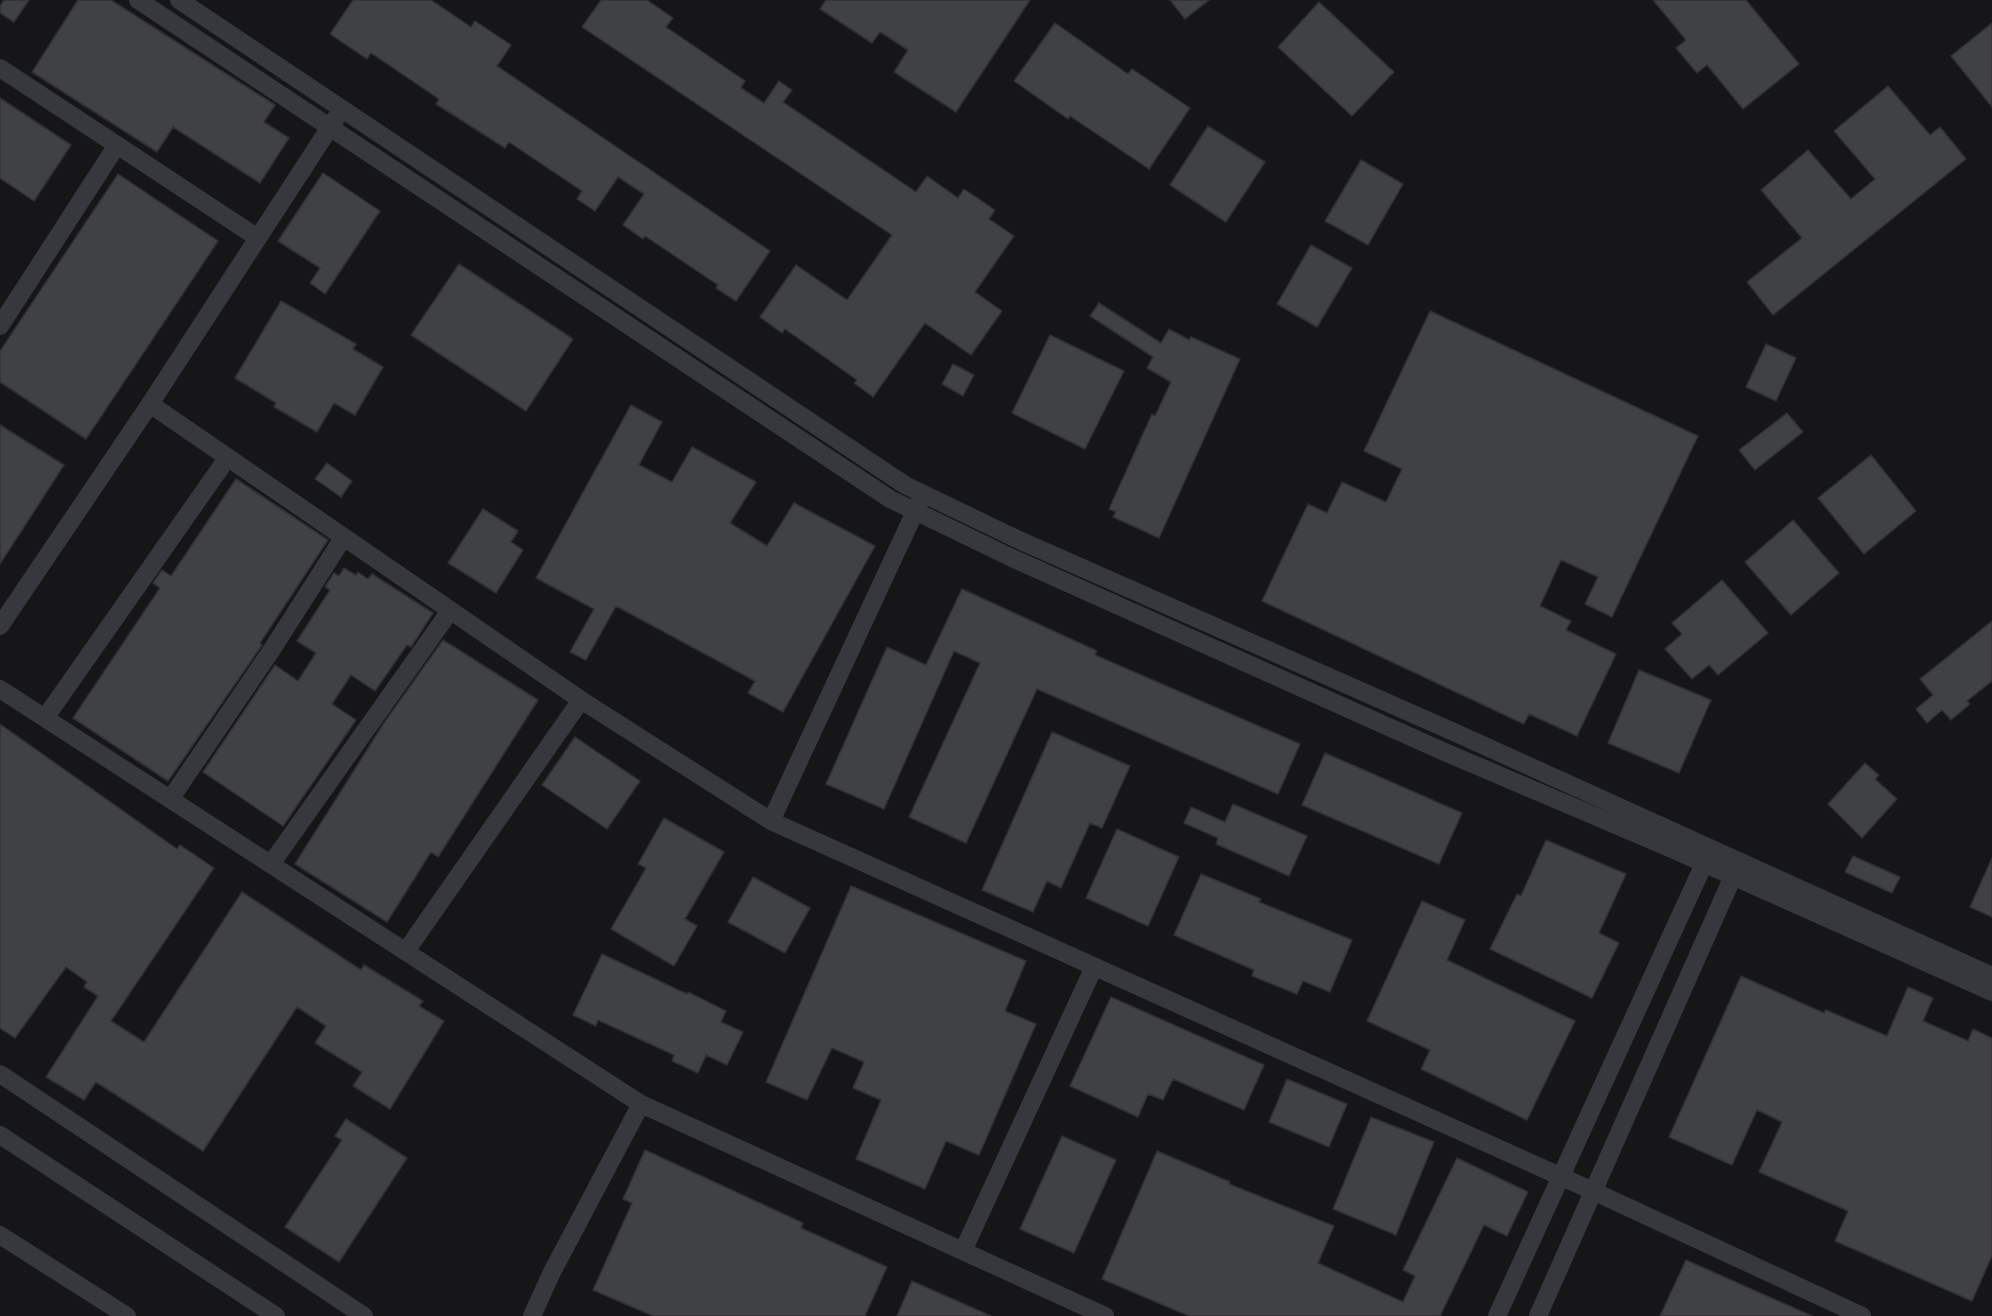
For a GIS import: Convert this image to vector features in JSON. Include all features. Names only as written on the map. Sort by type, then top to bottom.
[{"type":"street","points":[[138,0],[890,499],[1012,558],[1440,750],[1708,856]]},
{"type":"street","points":[[179,0],[923,494],[1708,856],[1992,976]]},
{"type":"street","points":[[0,68],[258,238]]},
{"type":"street","points":[[0,626],[150,404],[342,109]]},
{"type":"street","points":[[0,326],[117,145]]},
{"type":"street","points":[[150,404],[580,700],[771,821],[1593,1191],[1862,1316]]},
{"type":"street","points":[[45,718],[228,457]]},
{"type":"street","points":[[771,821],[923,494]]},
{"type":"street","points":[[171,798],[271,651],[343,538]]},
{"type":"street","points":[[271,864],[450,611]]},
{"type":"street","points":[[0,688],[641,1104],[1105,1316]]},
{"type":"street","points":[[406,951],[580,700]]},
{"type":"street","points":[[1497,1316],[1708,856]]},
{"type":"street","points":[[1736,868],[1992,992]]},
{"type":"street","points":[[1538,1316],[1736,868]]},
{"type":"street","points":[[963,1251],[1094,967]]},
{"type":"street","points":[[0,1074],[364,1316]]},
{"type":"street","points":[[532,1316],[552,1272],[641,1104]]},
{"type":"street","points":[[0,1135],[276,1316]]},
{"type":"street","points":[[0,1235],[127,1316]]},
{"type":"building","points":[[4,0],[29,0],[14,22],[0,13],[0,6]]},
{"type":"building","points":[[78,0],[111,0],[275,105],[264,122],[289,138],[260,183],[173,127],[157,152],[32,72]]},
{"type":"building","points":[[353,0],[431,0],[471,27],[475,21],[511,45],[497,66],[770,251],[736,301],[716,288],[718,285],[645,236],[643,239],[623,225],[644,194],[618,177],[595,211],[577,199],[582,191],[509,142],[505,148],[436,104],[439,99],[371,53],[367,59],[330,34]]},
{"type":"building","points":[[601,0],[647,0],[673,18],[666,27],[745,81],[741,88],[764,103],[779,81],[792,90],[783,102],[916,192],[927,176],[958,198],[964,189],[995,210],[989,219],[1014,236],[975,292],[1002,311],[971,355],[925,323],[873,397],[854,383],[857,380],[785,329],[782,333],[760,317],[796,265],[847,300],[892,235],[582,27]]},
{"type":"building","points":[[826,0],[1030,0],[956,112],[894,72],[908,50],[880,32],[872,43],[820,9]]},
{"type":"building","points":[[1170,0],[1209,0],[1185,19]]},
{"type":"building","points":[[1653,0],[1746,0],[1799,64],[1743,109],[1707,65],[1697,73],[1676,48],[1686,40]]},
{"type":"building","points":[[1319,2],[1394,72],[1352,116],[1278,47]]},
{"type":"building","points":[[1055,23],[1128,74],[1132,69],[1190,108],[1149,169],[1070,116],[1068,119],[1014,81]]},
{"type":"building","points":[[1992,23],[1992,107],[1951,56]]},
{"type":"building","points":[[1888,86],[1930,135],[1940,127],[1966,159],[1773,315],[1747,282],[1802,238],[1761,190],[1808,150],[1851,199],[1875,179],[1834,131]]},
{"type":"building","points":[[0,98],[71,145],[34,201],[0,178]]},
{"type":"building","points":[[1208,126],[1265,162],[1226,222],[1170,185]]},
{"type":"building","points":[[1361,160],[1403,184],[1368,245],[1325,221]]},
{"type":"building","points":[[323,173],[380,211],[325,294],[310,283],[320,268],[278,241]]},
{"type":"building","points":[[118,174],[218,241],[86,439],[0,382],[0,351]]},
{"type":"building","points":[[1311,245],[1352,268],[1317,327],[1277,304]]},
{"type":"building","points":[[459,264],[573,339],[526,411],[411,335]]},
{"type":"building","points":[[281,301],[356,344],[353,349],[383,367],[355,415],[334,403],[317,432],[274,407],[276,403],[235,378]]},
{"type":"building","points":[[1099,303],[1161,343],[1169,329],[1189,340],[1191,337],[1240,359],[1159,538],[1113,517],[1116,512],[1109,509],[1152,414],[1155,416],[1171,382],[1147,368],[1153,357],[1090,316]]},
{"type":"building","points":[[1430,311],[1698,436],[1612,617],[1585,604],[1598,577],[1561,560],[1540,606],[1571,621],[1566,630],[1616,654],[1577,736],[1529,714],[1524,724],[1262,601],[1308,504],[1327,513],[1342,482],[1386,502],[1402,469],[1364,451]]},
{"type":"building","points":[[1050,335],[1124,371],[1085,449],[1012,413]]},
{"type":"building","points":[[1766,344],[1796,358],[1776,401],[1746,387]]},
{"type":"building","points":[[953,364],[974,375],[963,396],[942,384]]},
{"type":"building","points":[[631,405],[662,422],[639,465],[672,482],[692,447],[756,482],[730,523],[767,546],[794,503],[875,546],[783,712],[748,693],[755,681],[616,606],[586,660],[570,652],[594,609],[536,578]]},
{"type":"building","points":[[1787,413],[1803,432],[1755,470],[1739,450]]},
{"type":"building","points":[[0,425],[64,465],[0,564]]},
{"type":"building","points":[[1871,455],[1916,511],[1864,554],[1818,498]]},
{"type":"building","points":[[327,463],[352,481],[341,497],[315,479]]},
{"type":"building","points":[[236,479],[328,540],[260,643],[262,645],[168,781],[73,718],[160,588],[153,583],[162,570],[171,576]]},
{"type":"building","points":[[483,509],[518,531],[511,542],[523,550],[496,593],[448,563]]},
{"type":"building","points":[[1793,520],[1839,573],[1791,615],[1745,562]]},
{"type":"building","points":[[344,568],[356,575],[358,572],[368,579],[372,574],[433,613],[411,647],[407,645],[375,691],[351,675],[332,704],[356,720],[283,826],[203,772],[275,665],[298,681],[316,653],[297,641],[330,590],[325,587],[334,573],[339,576]]},
{"type":"building","points":[[1722,580],[1768,633],[1718,675],[1709,665],[1692,679],[1665,649],[1682,634],[1672,623]]},
{"type":"building","points":[[962,589],[1097,651],[1095,655],[1300,744],[1278,794],[1037,689],[966,843],[909,817],[980,663],[954,651],[884,809],[826,784],[887,647],[926,665]]},
{"type":"building","points":[[1992,621],[1992,681],[1967,701],[1970,704],[1951,720],[1942,710],[1927,723],[1916,709],[1933,695],[1920,679]]},
{"type":"building","points":[[443,640],[538,700],[438,857],[431,852],[387,922],[295,864],[384,723]]},
{"type":"building","points":[[1639,670],[1711,700],[1679,773],[1608,743]]},
{"type":"building","points":[[0,724],[177,849],[180,845],[214,868],[111,1021],[144,1042],[242,892],[361,970],[364,965],[423,1001],[419,1006],[444,1021],[390,1109],[353,1086],[362,1072],[315,1043],[326,1026],[297,1007],[203,1151],[96,1082],[84,1100],[46,1077],[98,996],[84,987],[87,982],[66,967],[15,1038],[0,1028]]},
{"type":"building","points":[[1052,732],[1130,766],[1102,828],[1090,823],[1061,888],[1047,881],[1033,912],[982,890]]},
{"type":"building","points":[[575,737],[640,781],[607,829],[542,785]]},
{"type":"building","points":[[1325,753],[1462,813],[1439,864],[1302,805]]},
{"type":"building","points":[[1865,763],[1879,775],[1875,779],[1897,799],[1862,838],[1828,804]]},
{"type":"building","points":[[1233,804],[1307,836],[1289,876],[1216,844],[1218,838],[1184,823],[1191,807],[1225,822]]},
{"type":"building","points":[[664,818],[724,852],[685,919],[697,926],[674,966],[611,929],[646,868],[638,864]]},
{"type":"building","points":[[1117,829],[1179,857],[1148,926],[1086,898]]},
{"type":"building","points":[[1546,840],[1626,874],[1599,933],[1619,943],[1592,998],[1490,949],[1517,894],[1521,896]]},
{"type":"building","points":[[1853,856],[1900,877],[1892,893],[1845,872]]},
{"type":"building","points":[[1992,858],[1992,917],[1970,907]]},
{"type":"building","points":[[1201,874],[1261,899],[1259,902],[1352,940],[1330,992],[1303,981],[1297,994],[1252,976],[1254,970],[1174,935]]},
{"type":"building","points":[[753,877],[810,908],[785,953],[728,922]]},
{"type":"building","points":[[851,886],[1026,961],[1005,1011],[1036,1024],[979,1155],[946,1141],[925,1189],[856,1159],[881,1100],[853,1088],[864,1062],[832,1048],[807,1100],[766,1082]]},
{"type":"building","points":[[1422,901],[1465,920],[1447,960],[1575,1021],[1527,1120],[1421,1069],[1430,1050],[1367,1021]]},
{"type":"building","points":[[602,954],[726,1011],[721,1022],[743,1032],[727,1065],[706,1055],[698,1073],[672,1061],[674,1055],[598,1020],[596,1026],[573,1015]]},
{"type":"building","points":[[1741,976],[1824,1013],[1826,1010],[1887,1036],[1908,987],[1933,998],[1923,1021],[1968,1041],[1973,1029],[1992,1038],[1992,1256],[1972,1301],[1835,1241],[1848,1211],[1759,1172],[1782,1122],[1757,1110],[1732,1165],[1669,1137]]},
{"type":"building","points":[[1111,997],[1264,1065],[1244,1110],[1173,1079],[1163,1100],[1148,1094],[1138,1117],[1070,1086]]},
{"type":"building","points":[[1287,1079],[1347,1104],[1329,1147],[1269,1122]]},
{"type":"building","points":[[1371,1117],[1434,1142],[1396,1235],[1333,1209]]},
{"type":"building","points":[[346,1119],[407,1158],[339,1262],[285,1227],[342,1140],[335,1136]]},
{"type":"building","points":[[1062,1136],[1116,1160],[1074,1253],[1020,1229]]},
{"type":"building","points":[[645,1150],[803,1223],[801,1228],[887,1267],[865,1316],[653,1316],[593,1290],[632,1203],[623,1199]]},
{"type":"building","points":[[1157,1151],[1230,1182],[1229,1184],[1334,1226],[1318,1263],[1403,1302],[1415,1276],[1403,1270],[1457,1158],[1528,1192],[1507,1236],[1484,1225],[1440,1316],[1189,1316],[1102,1279]]},
{"type":"building","points":[[1686,1260],[1812,1316],[1660,1316]]},
{"type":"building","points":[[912,1281],[991,1316],[897,1316]]}]
